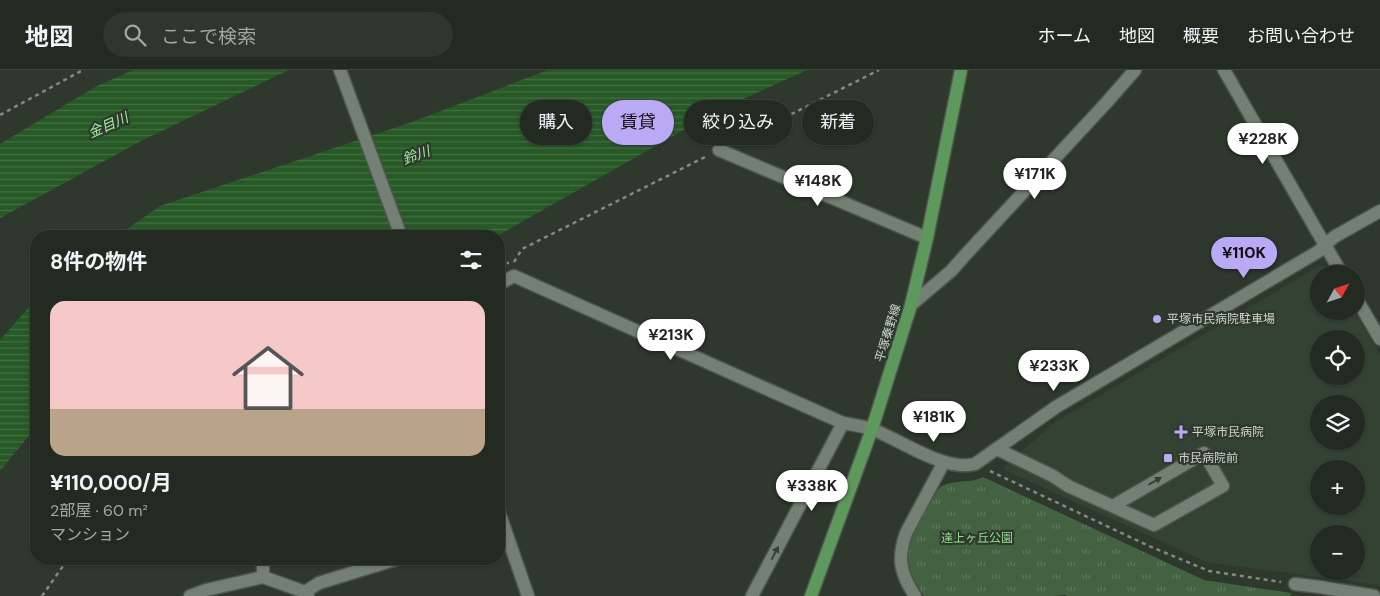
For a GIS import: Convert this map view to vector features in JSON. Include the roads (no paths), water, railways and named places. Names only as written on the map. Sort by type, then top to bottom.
[{"type":"main road","name":"平塚秦野線","points":[[810,596],[872,430],[911,305],[927,238],[961,70]]},
{"type":"street","points":[[340,70],[399,230]]},
{"type":"street","points":[[911,305],[937,283],[968,252],[1107,102],[1134,70]]},
{"type":"street","points":[[1224,70],[1337,265]]},
{"type":"street","points":[[719,150],[927,238]]},
{"type":"street","points":[[505,281],[514,276],[843,423],[872,430],[944,462],[968,466],[975,464],[997,449],[1056,406],[1319,251],[1334,237],[1380,211]]},
{"type":"street","points":[[1365,313],[1380,339]]},
{"type":"street","points":[[752,596],[843,423]]},
{"type":"street","points":[[997,449],[1054,476],[1068,486],[1154,525],[1223,486],[1204,453],[1113,506]]},
{"type":"street","points":[[915,596],[906,583],[902,572],[900,559],[902,545],[906,533],[944,462]]},
{"type":"street","points":[[505,538],[528,596]]},
{"type":"street","points":[[263,577],[264,565]]},
{"type":"street","points":[[190,596],[206,590],[263,577],[306,594],[319,583],[378,565]]},
{"type":"street","points":[[1295,584],[1319,591],[1374,596]]},
{"type":"water","name":"金目川","points":[[133,70],[289,70],[143,140],[0,218],[0,144],[95,87]]},
{"type":"water","name":"鈴川","points":[[548,70],[807,70],[741,100],[684,100],[684,130],[674,135],[674,100],[602,100],[602,145],[657,145],[505,231],[126,230],[160,206],[412,122]]},
{"type":"water","points":[[30,306],[30,434],[0,471],[0,340]]},
{"type":"place","name":"平塚市民病院駐車場","points":[[1157,319]]},
{"type":"place","name":"平塚市民病院","points":[[1181,432]]},
{"type":"place","name":"市民病院前","points":[[1168,458]]},
{"type":"park label","name":"達上ヶ丘公園","points":[[977,538]]}]
